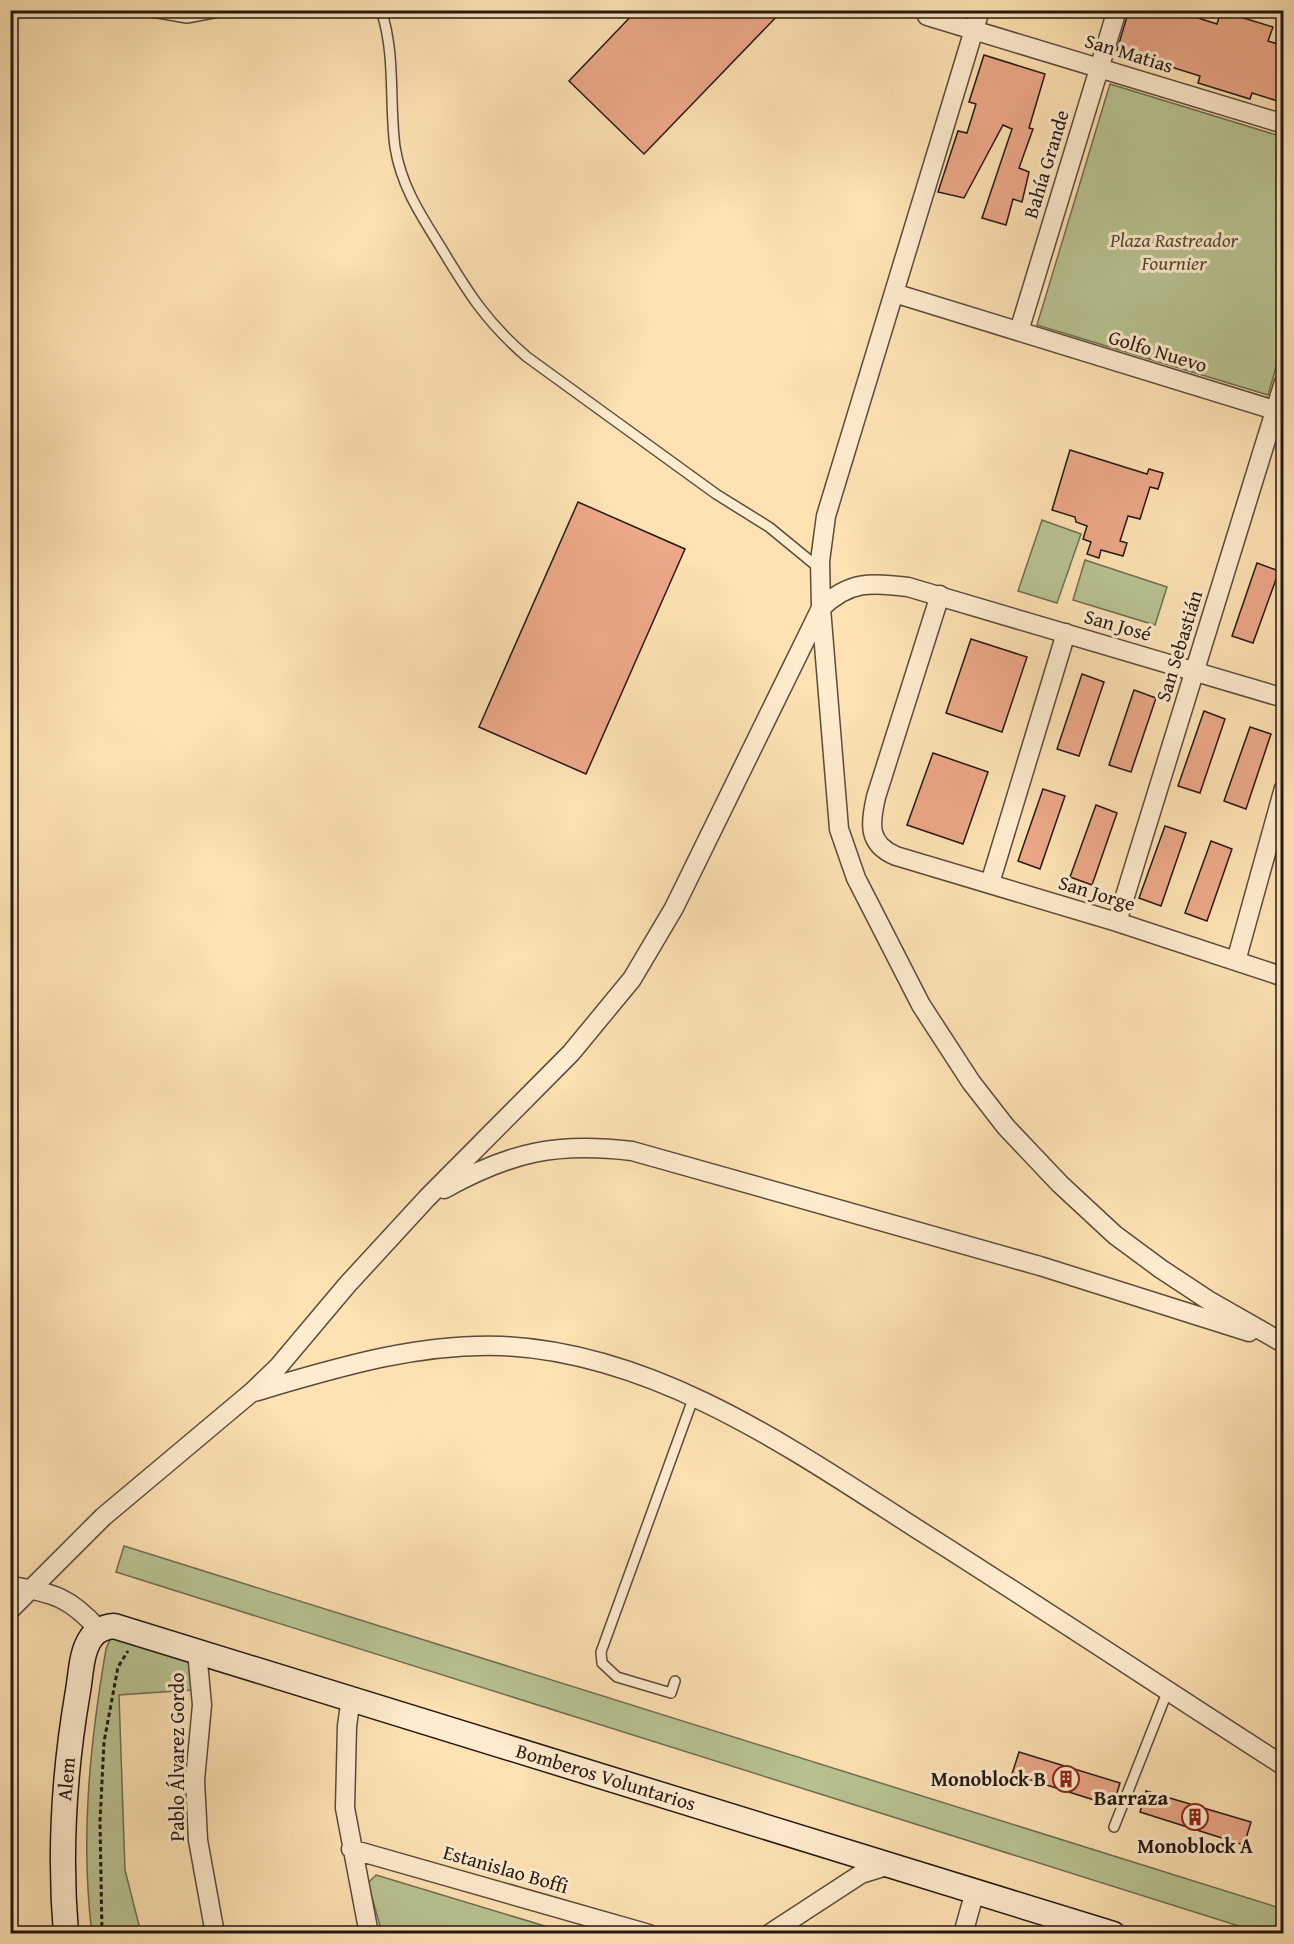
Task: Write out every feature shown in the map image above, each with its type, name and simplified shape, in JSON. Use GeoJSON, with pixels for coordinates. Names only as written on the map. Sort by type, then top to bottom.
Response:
{"type":"FeatureCollection","features":[{"type":"Feature","properties":{"kind":"main road","name":"Bomberos Voluntarios"},"geometry":{"type":"LineString","coordinates":[[99,1630],[121,1627],[1113,1934]]}},
{"type":"Feature","properties":{"kind":"main road","name":"Alem"},"geometry":{"type":"LineString","coordinates":[[66,1934],[62,1863],[68,1753],[85,1651],[92,1636],[99,1630]]}},
{"type":"Feature","properties":{"kind":"street"},"geometry":{"type":"LineString","coordinates":[[980,10],[826,516],[820,569],[821,608],[839,829],[856,878],[921,1005],[992,1109],[1060,1184],[1115,1235],[1208,1300],[1283,1343]]}},
{"type":"Feature","properties":{"kind":"street","name":"Bahía Grande"},"geometry":{"type":"LineString","coordinates":[[1018,331],[1117,10]]}},
{"type":"Feature","properties":{"kind":"street","name":"San Matias"},"geometry":{"type":"LineString","coordinates":[[927,16],[1284,124]]}},
{"type":"Feature","properties":{"kind":"street","name":"Golfo Nuevo"},"geometry":{"type":"LineString","coordinates":[[894,293],[1279,412]]}},
{"type":"Feature","properties":{"kind":"street","name":"San Sebastián"},"geometry":{"type":"LineString","coordinates":[[1117,922],[1279,412],[1284,382]]}},
{"type":"Feature","properties":{"kind":"street","name":"San José"},"geometry":{"type":"LineString","coordinates":[[821,608],[835,594],[867,584],[908,587],[1284,698]]}},
{"type":"Feature","properties":{"kind":"street","name":"San Jorge"},"geometry":{"type":"LineString","coordinates":[[940,595],[872,816],[870,828],[876,842],[886,852],[896,856],[1117,922],[1284,977]]}},
{"type":"Feature","properties":{"kind":"street"},"geometry":{"type":"LineString","coordinates":[[10,1610],[144,1481],[252,1392],[427,1198],[571,1053],[632,979],[674,908],[821,608]]}},
{"type":"Feature","properties":{"kind":"street"},"geometry":{"type":"LineString","coordinates":[[990,883],[1066,633]]}},
{"type":"Feature","properties":{"kind":"street"},"geometry":{"type":"LineString","coordinates":[[1236,961],[1284,788]]}},
{"type":"Feature","properties":{"kind":"street"},"geometry":{"type":"LineString","coordinates":[[427,1198],[484,1169],[520,1155],[556,1147],[595,1146],[632,1151],[1040,1266],[1283,1343]]}},
{"type":"Feature","properties":{"kind":"street"},"geometry":{"type":"LineString","coordinates":[[252,1392],[382,1356],[428,1349],[505,1346],[592,1361],[633,1374],[693,1399],[757,1431],[832,1475],[1284,1766]]}},
{"type":"Feature","properties":{"kind":"street"},"geometry":{"type":"LineString","coordinates":[[10,1586],[32,1589],[70,1602],[79,1608],[99,1630]]}},
{"type":"Feature","properties":{"kind":"street","name":"Pablo Álvarez Gordo"},"geometry":{"type":"LineString","coordinates":[[197,1651],[202,1705],[195,1780],[198,1840],[215,1934]]}},
{"type":"Feature","properties":{"kind":"street"},"geometry":{"type":"LineString","coordinates":[[351,1698],[347,1737],[345,1808],[369,1934]]}},
{"type":"Feature","properties":{"kind":"street","name":"Estanislao Boffi"},"geometry":{"type":"LineString","coordinates":[[351,1849],[649,1934]]}},
{"type":"Feature","properties":{"kind":"street"},"geometry":{"type":"LineString","coordinates":[[769,1934],[861,1874],[890,1865]]}},
{"type":"Feature","properties":{"kind":"street"},"geometry":{"type":"LineString","coordinates":[[963,1934],[975,1891]]}},
{"type":"Feature","properties":{"kind":"lane"},"geometry":{"type":"LineString","coordinates":[[141,10],[187,18],[229,10]]}},
{"type":"Feature","properties":{"kind":"lane"},"geometry":{"type":"LineString","coordinates":[[381,10],[392,59],[395,145],[401,175],[409,197],[480,310],[500,334],[527,357],[716,494],[769,527],[820,569]]}},
{"type":"Feature","properties":{"kind":"lane"},"geometry":{"type":"LineString","coordinates":[[675,1682],[671,1693],[617,1677],[602,1663],[601,1652],[693,1399]]}},
{"type":"Feature","properties":{"kind":"lane"},"geometry":{"type":"LineString","coordinates":[[1114,1827],[1168,1690]]}},
{"type":"Feature","properties":{"kind":"path"},"geometry":{"type":"LineString","coordinates":[[102,1934],[100,1821],[104,1742],[118,1667],[132,1645]]}},
{"type":"Feature","properties":{"kind":"green space","name":"Plaza Rastreador Fournier"},"geometry":{"type":"Polygon","coordinates":[[[1110,84],[1283,137],[1283,343],[1268,395],[1037,325],[1110,84]]]}},
{"type":"Feature","properties":{"kind":"green space"},"geometry":{"type":"Polygon","coordinates":[[[1042,520],[1081,534],[1057,603],[1018,591],[1042,520]]]}},
{"type":"Feature","properties":{"kind":"green space"},"geometry":{"type":"Polygon","coordinates":[[[1085,560],[1167,587],[1155,625],[1073,600],[1085,560]]]}},
{"type":"Feature","properties":{"kind":"green space"},"geometry":{"type":"Polygon","coordinates":[[[124,1546],[1283,1909],[1283,1933],[1261,1933],[116,1572],[124,1546]]]}},
{"type":"Feature","properties":{"kind":"green space"},"geometry":{"type":"Polygon","coordinates":[[[111,1637],[189,1661],[191,1690],[119,1695],[125,1870],[141,1933],[92,1934],[87,1862],[91,1755],[100,1684],[106,1649],[111,1637]]]}},
{"type":"Feature","properties":{"kind":"green space"},"geometry":{"type":"Polygon","coordinates":[[[376,1875],[568,1933],[382,1933],[368,1883],[376,1875]]]}},
{"type":"Feature","properties":{"kind":"building"},"geometry":{"type":"Polygon","coordinates":[[[637,10],[783,10],[644,154],[569,81],[637,10]]]}},
{"type":"Feature","properties":{"kind":"building"},"geometry":{"type":"Polygon","coordinates":[[[1129,10],[1173,10],[1217,24],[1221,11],[1273,27],[1268,41],[1284,46],[1284,103],[1252,93],[1250,99],[1198,83],[1200,76],[1117,50],[1129,10]]]}},
{"type":"Feature","properties":{"kind":"building"},"geometry":{"type":"Polygon","coordinates":[[[984,55],[1045,74],[1029,128],[1033,129],[1019,168],[1029,172],[1022,202],[1013,199],[1006,225],[982,218],[1012,129],[1003,125],[964,198],[938,192],[958,131],[967,133],[976,104],[969,102],[984,55]]]}},
{"type":"Feature","properties":{"kind":"building"},"geometry":{"type":"Polygon","coordinates":[[[1070,450],[1147,474],[1149,469],[1163,473],[1158,489],[1150,487],[1140,519],[1128,516],[1120,541],[1127,543],[1123,556],[1101,550],[1099,558],[1087,554],[1091,542],[1083,539],[1087,526],[1076,522],[1075,517],[1052,510],[1070,450]]]}},
{"type":"Feature","properties":{"kind":"building"},"geometry":{"type":"Polygon","coordinates":[[[578,502],[685,549],[586,774],[479,727],[578,502]]]}},
{"type":"Feature","properties":{"kind":"building"},"geometry":{"type":"Polygon","coordinates":[[[1257,563],[1279,571],[1253,643],[1232,636],[1257,563]]]}},
{"type":"Feature","properties":{"kind":"building"},"geometry":{"type":"Polygon","coordinates":[[[971,639],[1027,657],[1002,732],[946,713],[971,639]]]}},
{"type":"Feature","properties":{"kind":"building"},"geometry":{"type":"Polygon","coordinates":[[[1082,674],[1104,682],[1079,756],[1057,749],[1082,674]]]}},
{"type":"Feature","properties":{"kind":"building"},"geometry":{"type":"Polygon","coordinates":[[[1134,690],[1156,698],[1131,772],[1109,765],[1134,690]]]}},
{"type":"Feature","properties":{"kind":"building"},"geometry":{"type":"Polygon","coordinates":[[[1204,711],[1225,719],[1200,793],[1178,786],[1204,711]]]}},
{"type":"Feature","properties":{"kind":"building"},"geometry":{"type":"Polygon","coordinates":[[[1250,727],[1271,734],[1246,809],[1224,801],[1250,727]]]}},
{"type":"Feature","properties":{"kind":"building"},"geometry":{"type":"Polygon","coordinates":[[[933,753],[988,772],[963,844],[907,825],[933,753]]]}},
{"type":"Feature","properties":{"kind":"building"},"geometry":{"type":"Polygon","coordinates":[[[1043,789],[1065,796],[1040,869],[1018,861],[1043,789]]]}},
{"type":"Feature","properties":{"kind":"building"},"geometry":{"type":"Polygon","coordinates":[[[1096,805],[1117,813],[1092,885],[1070,877],[1096,805]]]}},
{"type":"Feature","properties":{"kind":"building"},"geometry":{"type":"Polygon","coordinates":[[[1165,826],[1186,833],[1161,906],[1139,898],[1165,826]]]}},
{"type":"Feature","properties":{"kind":"building"},"geometry":{"type":"Polygon","coordinates":[[[1211,841],[1232,849],[1207,921],[1185,913],[1211,841]]]}},
{"type":"Feature","properties":{"kind":"building","name":"Monoblock B"},"geometry":{"type":"Polygon","coordinates":[[[1019,1752],[1120,1783],[1113,1806],[1012,1774],[1019,1752]]]}},
{"type":"Feature","properties":{"kind":"building","name":"Monoblock A"},"geometry":{"type":"Polygon","coordinates":[[[1146,1791],[1251,1822],[1244,1845],[1140,1812],[1146,1791]]]}},
{"type":"Feature","properties":{"kind":"place","name":"Monoblock B"},"geometry":{"type":"Point","coordinates":[1066,1779]}},
{"type":"Feature","properties":{"kind":"place","name":"Monoblock A"},"geometry":{"type":"Point","coordinates":[1195,1817]}},
{"type":"Feature","properties":{"kind":"district","name":"Barraza"},"geometry":{"type":"Point","coordinates":[1131,1798]}}]}
